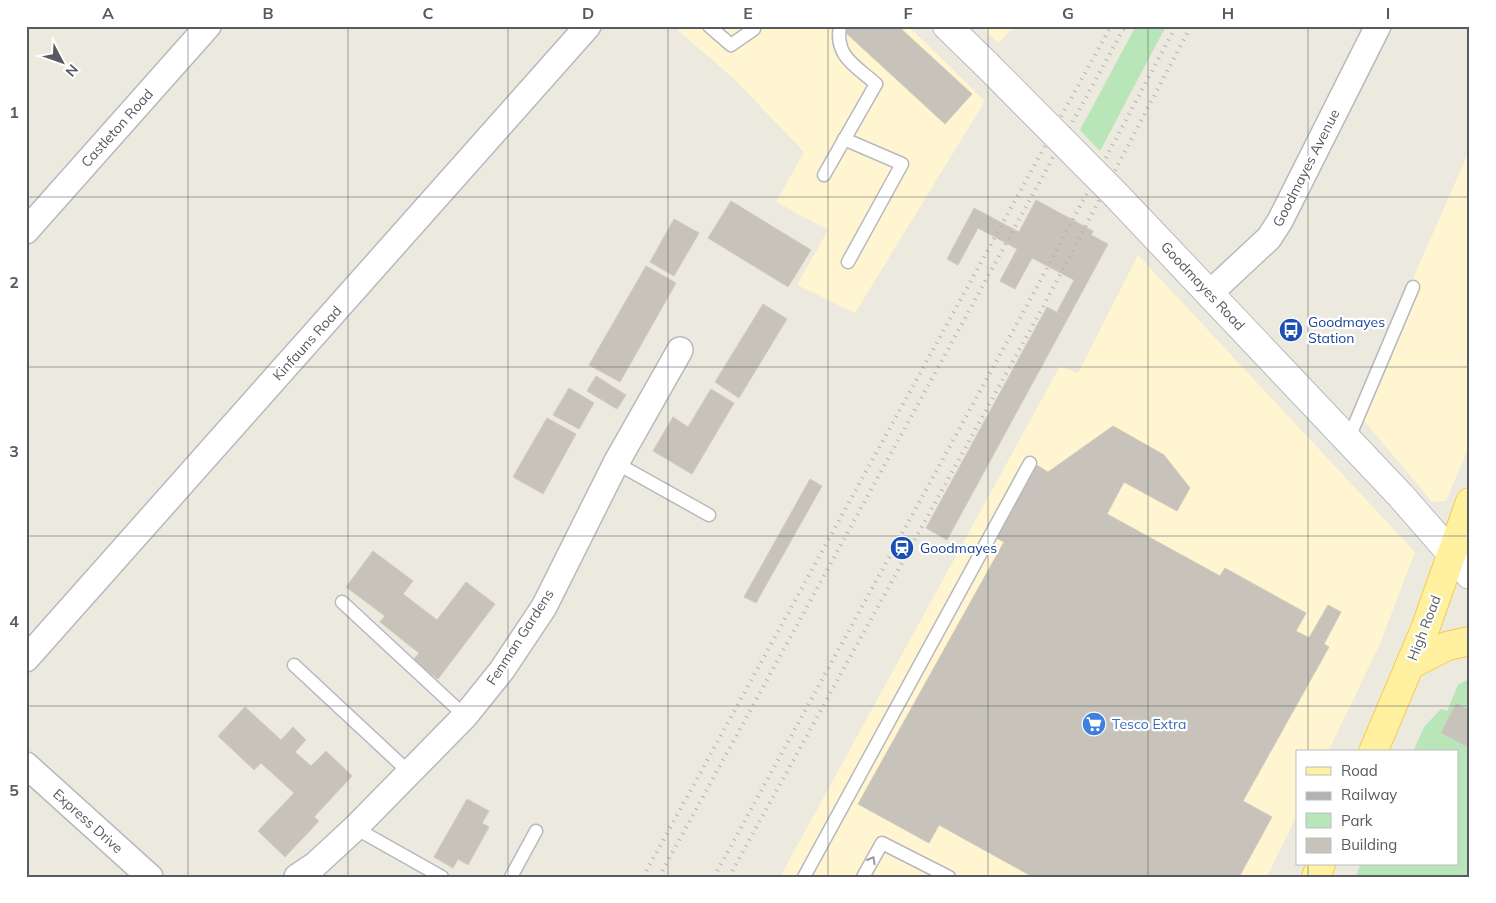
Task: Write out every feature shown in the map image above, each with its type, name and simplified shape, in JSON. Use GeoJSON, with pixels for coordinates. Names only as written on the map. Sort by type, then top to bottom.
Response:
{"type":"FeatureCollection","features":[{"type":"Feature","properties":{"kind":"main road","name":"Goodmayes Road"},"geometry":{"type":"LineString","coordinates":[[947,26],[1117,196],[1210,293],[1452,552],[1470,575]]}},
{"type":"Feature","properties":{"kind":"main road","name":"High Road"},"geometry":{"type":"LineString","coordinates":[[1374,750],[1410,665],[1470,502]]}},
{"type":"Feature","properties":{"kind":"main road"},"geometry":{"type":"LineString","coordinates":[[1410,665],[1447,646],[1470,641]]}},
{"type":"Feature","properties":{"kind":"street","name":"Castleton Road"},"geometry":{"type":"LineString","coordinates":[[26,231],[208,26]]}},
{"type":"Feature","properties":{"kind":"street","name":"Kinfauns Road"},"geometry":{"type":"LineString","coordinates":[[26,659],[588,26]]}},
{"type":"Feature","properties":{"kind":"street","name":"Goodmayes Avenue"},"geometry":{"type":"LineString","coordinates":[[1210,293],[1269,238],[1280,221],[1378,26]]}},
{"type":"Feature","properties":{"kind":"street","name":"Fenman Gardens"},"geometry":{"type":"LineString","coordinates":[[297,877],[315,865],[355,828],[465,716],[502,670],[544,606],[616,464],[680,350]]}},
{"type":"Feature","properties":{"kind":"street","name":"Express Drive"},"geometry":{"type":"LineString","coordinates":[[26,765],[150,877]]}},
{"type":"Feature","properties":{"kind":"lane"},"geometry":{"type":"LineString","coordinates":[[708,26],[731,46],[754,30]]}},
{"type":"Feature","properties":{"kind":"lane"},"geometry":{"type":"LineString","coordinates":[[824,175],[876,84],[840,50],[838,36],[840,26]]}},
{"type":"Feature","properties":{"kind":"lane"},"geometry":{"type":"LineString","coordinates":[[844,139],[902,164],[848,262]]}},
{"type":"Feature","properties":{"kind":"lane"},"geometry":{"type":"LineString","coordinates":[[1348,440],[1413,287]]}},
{"type":"Feature","properties":{"kind":"lane"},"geometry":{"type":"LineString","coordinates":[[804,877],[1030,463]]}},
{"type":"Feature","properties":{"kind":"lane"},"geometry":{"type":"LineString","coordinates":[[616,464],[709,515]]}},
{"type":"Feature","properties":{"kind":"lane"},"geometry":{"type":"LineString","coordinates":[[342,602],[465,716]]}},
{"type":"Feature","properties":{"kind":"lane"},"geometry":{"type":"LineString","coordinates":[[294,665],[409,772]]}},
{"type":"Feature","properties":{"kind":"lane"},"geometry":{"type":"LineString","coordinates":[[355,828],[442,877]]}},
{"type":"Feature","properties":{"kind":"lane"},"geometry":{"type":"LineString","coordinates":[[511,877],[536,831]]}},
{"type":"Feature","properties":{"kind":"lane"},"geometry":{"type":"LineString","coordinates":[[862,877],[882,842],[950,877]]}},
{"type":"Feature","properties":{"kind":"shaded area"},"geometry":{"type":"Polygon","coordinates":[[[673,26],[908,26],[985,101],[855,313],[797,285],[828,230],[776,202],[804,152],[733,78],[673,26]]]}},
{"type":"Feature","properties":{"kind":"shaded area"},"geometry":{"type":"Polygon","coordinates":[[[980,26],[1016,26],[998,43],[980,26]]]}},
{"type":"Feature","properties":{"kind":"shaded area"},"geometry":{"type":"Polygon","coordinates":[[[1470,149],[1470,444],[1446,501],[1432,502],[1355,410],[1470,149]]]}},
{"type":"Feature","properties":{"kind":"shaded area"},"geometry":{"type":"Polygon","coordinates":[[[1138,255],[1415,552],[1380,644],[1329,750],[1296,750],[1296,817],[1267,877],[780,877],[1060,366],[1078,373],[1138,255]]]}},
{"type":"Feature","properties":{"kind":"green space"},"geometry":{"type":"Polygon","coordinates":[[[1136,26],[1166,26],[1100,151],[1080,130],[1136,26]]]}},
{"type":"Feature","properties":{"kind":"green space"},"geometry":{"type":"Polygon","coordinates":[[[1470,678],[1470,877],[1355,877],[1360,866],[1458,866],[1458,750],[1414,750],[1424,727],[1441,709],[1447,711],[1458,685],[1470,678]]]}},
{"type":"Feature","properties":{"kind":"building"},"geometry":{"type":"Polygon","coordinates":[[[851,26],[898,26],[972,94],[945,124],[845,32],[851,26]]]}},
{"type":"Feature","properties":{"kind":"building"},"geometry":{"type":"Polygon","coordinates":[[[1036,200],[1093,231],[1091,235],[1108,244],[1068,318],[1057,312],[1074,280],[1032,258],[1015,289],[1000,281],[1017,249],[978,228],[958,265],[947,259],[974,208],[1019,232],[1036,200]]]}},
{"type":"Feature","properties":{"kind":"building"},"geometry":{"type":"Polygon","coordinates":[[[731,201],[811,250],[788,287],[708,238],[731,201]]]}},
{"type":"Feature","properties":{"kind":"building"},"geometry":{"type":"Polygon","coordinates":[[[674,219],[699,233],[674,276],[650,262],[674,219]]]}},
{"type":"Feature","properties":{"kind":"building"},"geometry":{"type":"Polygon","coordinates":[[[646,266],[676,283],[620,382],[589,365],[646,266]]]}},
{"type":"Feature","properties":{"kind":"building"},"geometry":{"type":"Polygon","coordinates":[[[763,304],[787,319],[739,398],[715,382],[763,304]]]}},
{"type":"Feature","properties":{"kind":"building"},"geometry":{"type":"Polygon","coordinates":[[[1047,307],[1068,318],[947,540],[926,528],[1047,307]]]}},
{"type":"Feature","properties":{"kind":"building"},"geometry":{"type":"Polygon","coordinates":[[[596,376],[626,395],[617,409],[587,391],[596,376]]]}},
{"type":"Feature","properties":{"kind":"building"},"geometry":{"type":"Polygon","coordinates":[[[569,388],[594,403],[579,429],[553,415],[569,388]]]}},
{"type":"Feature","properties":{"kind":"building"},"geometry":{"type":"Polygon","coordinates":[[[711,389],[734,403],[692,474],[653,451],[673,417],[688,427],[711,389]]]}},
{"type":"Feature","properties":{"kind":"building"},"geometry":{"type":"Polygon","coordinates":[[[547,418],[576,434],[543,494],[513,477],[547,418]]]}},
{"type":"Feature","properties":{"kind":"building","name":"Tesco Extra"},"geometry":{"type":"Polygon","coordinates":[[[1113,426],[1164,455],[1190,488],[1177,511],[1124,482],[1107,514],[1220,576],[1225,568],[1306,613],[1296,631],[1309,638],[1328,605],[1341,612],[1324,644],[1329,647],[1243,801],[1272,817],[1239,877],[1033,877],[939,825],[929,843],[858,804],[1004,542],[994,537],[1035,464],[1048,472],[1113,426]]]}},
{"type":"Feature","properties":{"kind":"building"},"geometry":{"type":"Polygon","coordinates":[[[810,479],[822,486],[756,603],[744,597],[810,479]]]}},
{"type":"Feature","properties":{"kind":"building"},"geometry":{"type":"Polygon","coordinates":[[[373,551],[413,581],[403,594],[437,620],[466,582],[495,604],[438,679],[413,660],[419,653],[380,622],[385,616],[346,587],[373,551]]]}},
{"type":"Feature","properties":{"kind":"building"},"geometry":{"type":"Polygon","coordinates":[[[1456,703],[1470,711],[1470,748],[1441,733],[1456,703]]]}},
{"type":"Feature","properties":{"kind":"building"},"geometry":{"type":"Polygon","coordinates":[[[245,707],[281,740],[293,727],[306,740],[295,752],[311,766],[326,751],[352,776],[314,817],[319,821],[285,857],[258,831],[294,793],[261,763],[254,770],[218,736],[245,707]]]}},
{"type":"Feature","properties":{"kind":"building"},"geometry":{"type":"Polygon","coordinates":[[[467,799],[489,811],[482,823],[489,827],[468,865],[458,859],[453,868],[434,857],[467,799]]]}},
{"type":"Feature","properties":{"kind":"railway"},"geometry":{"type":"LineString","coordinates":[[643,877],[1111,26]]}},
{"type":"Feature","properties":{"kind":"railway"},"geometry":{"type":"LineString","coordinates":[[659,877],[1125,26]]}},
{"type":"Feature","properties":{"kind":"railway"},"geometry":{"type":"LineString","coordinates":[[714,877],[1031,298],[1176,26]]}},
{"type":"Feature","properties":{"kind":"railway"},"geometry":{"type":"LineString","coordinates":[[729,877],[1044,305],[1191,26]]}},
{"type":"Feature","properties":{"kind":"place","name":"Goodmayes Station"},"geometry":{"type":"Point","coordinates":[1291,330]}},
{"type":"Feature","properties":{"kind":"place","name":"Goodmayes"},"geometry":{"type":"Point","coordinates":[902,548]}},
{"type":"Feature","properties":{"kind":"place","name":"Tesco Extra"},"geometry":{"type":"Point","coordinates":[1094,724]}}]}
